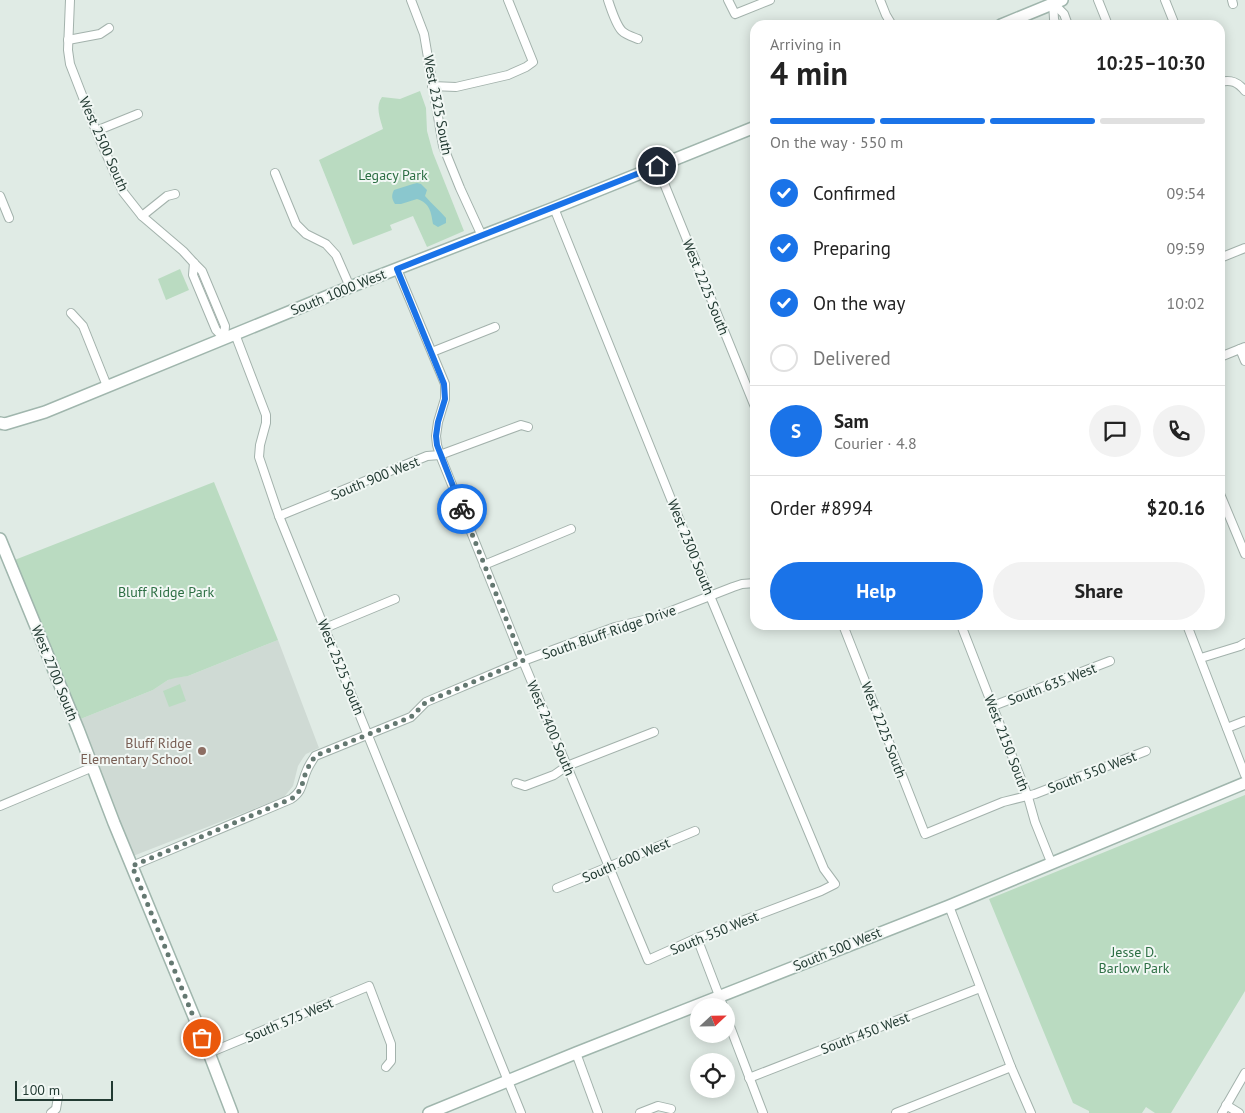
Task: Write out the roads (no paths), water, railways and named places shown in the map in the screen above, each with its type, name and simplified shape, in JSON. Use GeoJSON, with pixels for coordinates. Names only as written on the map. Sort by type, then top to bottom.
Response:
{"type":"FeatureCollection","features":[{"type":"Feature","properties":{"kind":"main road"},"geometry":{"type":"LineString","coordinates":[[1013,20],[1057,2]]}},
{"type":"Feature","properties":{"kind":"main road","name":"South 1000 West"},"geometry":{"type":"LineString","coordinates":[[2,426],[45,412],[350,287],[750,129]]}},
{"type":"Feature","properties":{"kind":"main road","name":"West 2700 South"},"geometry":{"type":"LineString","coordinates":[[0,539],[232,1113]]}},
{"type":"Feature","properties":{"kind":"main road","name":"South 500 West"},"geometry":{"type":"LineString","coordinates":[[728,998],[1051,862],[1245,783]]}},
{"type":"Feature","properties":{"kind":"main road","name":"South 500 West"},"geometry":{"type":"LineString","coordinates":[[435,1112],[576,1053],[690,1012]]}},
{"type":"Feature","properties":{"kind":"street","name":"West 2500 South"},"geometry":{"type":"LineString","coordinates":[[70,0],[68,40],[70,64],[96,131],[123,192],[142,216],[183,251],[202,271],[230,336]]}},
{"type":"Feature","properties":{"kind":"street","name":"West 2325 South"},"geometry":{"type":"LineString","coordinates":[[410,0],[424,34],[443,146],[482,236]]}},
{"type":"Feature","properties":{"kind":"street"},"geometry":{"type":"LineString","coordinates":[[432,86],[456,87],[508,75],[526,67],[532,62],[508,0]]}},
{"type":"Feature","properties":{"kind":"street"},"geometry":{"type":"LineString","coordinates":[[608,0],[621,30],[638,39]]}},
{"type":"Feature","properties":{"kind":"street"},"geometry":{"type":"LineString","coordinates":[[728,0],[735,14],[770,0]]}},
{"type":"Feature","properties":{"kind":"street"},"geometry":{"type":"LineString","coordinates":[[880,0],[889,20]]}},
{"type":"Feature","properties":{"kind":"street"},"geometry":{"type":"LineString","coordinates":[[1098,0],[1106,20]]}},
{"type":"Feature","properties":{"kind":"street"},"geometry":{"type":"LineString","coordinates":[[1165,0],[1173,20]]}},
{"type":"Feature","properties":{"kind":"street"},"geometry":{"type":"LineString","coordinates":[[1054,20],[1057,2]]}},
{"type":"Feature","properties":{"kind":"street"},"geometry":{"type":"LineString","coordinates":[[1057,2],[1066,20]]}},
{"type":"Feature","properties":{"kind":"street"},"geometry":{"type":"LineString","coordinates":[[68,40],[100,34],[108,28]]}},
{"type":"Feature","properties":{"kind":"street"},"geometry":{"type":"LineString","coordinates":[[1225,81],[1234,81],[1245,91]]}},
{"type":"Feature","properties":{"kind":"street"},"geometry":{"type":"LineString","coordinates":[[96,131],[138,114]]}},
{"type":"Feature","properties":{"kind":"street","name":"West 2225 South"},"geometry":{"type":"LineString","coordinates":[[657,166],[750,395]]}},
{"type":"Feature","properties":{"kind":"street"},"geometry":{"type":"LineString","coordinates":[[275,173],[296,224],[306,234],[326,244],[336,255],[350,287]]}},
{"type":"Feature","properties":{"kind":"street"},"geometry":{"type":"LineString","coordinates":[[142,216],[167,196],[176,194]]}},
{"type":"Feature","properties":{"kind":"street"},"geometry":{"type":"LineString","coordinates":[[0,196],[9,218]]}},
{"type":"Feature","properties":{"kind":"street","name":"West 2300 South"},"geometry":{"type":"LineString","coordinates":[[554,208],[710,596],[824,868],[835,884]]}},
{"type":"Feature","properties":{"kind":"street"},"geometry":{"type":"LineString","coordinates":[[1225,256],[1245,248]]}},
{"type":"Feature","properties":{"kind":"street","name":"West 2400 South"},"geometry":{"type":"LineString","coordinates":[[397,269],[444,384],[445,399],[436,436],[440,455],[523,661],[648,960]]}},
{"type":"Feature","properties":{"kind":"street"},"geometry":{"type":"LineString","coordinates":[[71,313],[83,326],[107,386]]}},
{"type":"Feature","properties":{"kind":"street"},"geometry":{"type":"LineString","coordinates":[[432,352],[495,328]]}},
{"type":"Feature","properties":{"kind":"street","name":"West 2525 South"},"geometry":{"type":"LineString","coordinates":[[230,336],[266,415],[259,457],[279,516],[508,1080]]}},
{"type":"Feature","properties":{"kind":"street"},"geometry":{"type":"LineString","coordinates":[[1225,355],[1243,348],[1245,361]]}},
{"type":"Feature","properties":{"kind":"street","name":"South 900 West"},"geometry":{"type":"LineString","coordinates":[[279,516],[427,456],[440,455],[521,425],[528,427]]}},
{"type":"Feature","properties":{"kind":"street"},"geometry":{"type":"LineString","coordinates":[[1225,506],[1245,554]]}},
{"type":"Feature","properties":{"kind":"street"},"geometry":{"type":"LineString","coordinates":[[484,564],[571,529]]}},
{"type":"Feature","properties":{"kind":"street","name":"South Bluff Ridge Drive"},"geometry":{"type":"LineString","coordinates":[[132,866],[291,799],[301,790],[305,773],[315,756],[411,717],[426,702],[523,661],[616,627],[656,617],[742,584],[750,583]]}},
{"type":"Feature","properties":{"kind":"street"},"geometry":{"type":"LineString","coordinates":[[325,628],[395,598]]}},
{"type":"Feature","properties":{"kind":"street","name":"West 2225 South"},"geometry":{"type":"LineString","coordinates":[[845,630],[925,834]]}},
{"type":"Feature","properties":{"kind":"street","name":"West 2150 South"},"geometry":{"type":"LineString","coordinates":[[963,630],[1028,797],[1035,822],[1051,862]]}},
{"type":"Feature","properties":{"kind":"street"},"geometry":{"type":"LineString","coordinates":[[1189,630],[1245,775]]}},
{"type":"Feature","properties":{"kind":"street"},"geometry":{"type":"LineString","coordinates":[[1201,658],[1240,646],[1245,642]]}},
{"type":"Feature","properties":{"kind":"street","name":"South 635 West"},"geometry":{"type":"LineString","coordinates":[[993,706],[1110,661]]}},
{"type":"Feature","properties":{"kind":"street"},"geometry":{"type":"LineString","coordinates":[[1227,728],[1245,721]]}},
{"type":"Feature","properties":{"kind":"street"},"geometry":{"type":"LineString","coordinates":[[516,784],[525,786],[554,775],[567,766],[654,732]]}},
{"type":"Feature","properties":{"kind":"street","name":"South 550 West"},"geometry":{"type":"LineString","coordinates":[[925,834],[1003,802],[1028,797],[1146,751]]}},
{"type":"Feature","properties":{"kind":"street"},"geometry":{"type":"LineString","coordinates":[[0,806],[93,767]]}},
{"type":"Feature","properties":{"kind":"street","name":"South 600 West"},"geometry":{"type":"LineString","coordinates":[[557,888],[694,831]]}},
{"type":"Feature","properties":{"kind":"street","name":"South 550 West"},"geometry":{"type":"LineString","coordinates":[[648,960],[697,938],[835,884]]}},
{"type":"Feature","properties":{"kind":"street"},"geometry":{"type":"LineString","coordinates":[[948,906],[1031,1113]]}},
{"type":"Feature","properties":{"kind":"street"},"geometry":{"type":"LineString","coordinates":[[697,938],[720,998]]}},
{"type":"Feature","properties":{"kind":"street","name":"South 575 West"},"geometry":{"type":"LineString","coordinates":[[209,1053],[369,986],[390,1044],[391,1061],[386,1067]]}},
{"type":"Feature","properties":{"kind":"street","name":"South 450 West"},"geometry":{"type":"LineString","coordinates":[[749,1078],[980,988]]}},
{"type":"Feature","properties":{"kind":"street"},"geometry":{"type":"LineString","coordinates":[[735,1040],[763,1113]]}},
{"type":"Feature","properties":{"kind":"street"},"geometry":{"type":"LineString","coordinates":[[576,1053],[598,1113]]}},
{"type":"Feature","properties":{"kind":"street"},"geometry":{"type":"LineString","coordinates":[[896,1113],[1011,1066]]}},
{"type":"Feature","properties":{"kind":"street"},"geometry":{"type":"LineString","coordinates":[[1222,1113],[1245,1073]]}},
{"type":"Feature","properties":{"kind":"street"},"geometry":{"type":"LineString","coordinates":[[508,1080],[521,1113]]}},
{"type":"Feature","properties":{"kind":"street"},"geometry":{"type":"LineString","coordinates":[[51,1113],[56,1109],[58,1097]]}},
{"type":"Feature","properties":{"kind":"street"},"geometry":{"type":"LineString","coordinates":[[1226,1104],[1239,1113]]}},
{"type":"Feature","properties":{"kind":"street"},"geometry":{"type":"LineString","coordinates":[[640,1113],[658,1106],[671,1109]]}},
{"type":"Feature","properties":{"kind":"water"},"geometry":{"type":"Polygon","coordinates":[[[417,183],[427,190],[425,196],[446,218],[446,223],[438,227],[433,224],[427,206],[417,199],[395,204],[392,197],[394,190],[417,183]]]}},
{"type":"Feature","properties":{"kind":"place","name":"Bluff Ridge Elementary School"},"geometry":{"type":"Point","coordinates":[202,751]}},
{"type":"Feature","properties":{"kind":"park label","name":"Legacy Park"},"geometry":{"type":"Point","coordinates":[393,175]}},
{"type":"Feature","properties":{"kind":"park label","name":"Bluff Ridge Park"},"geometry":{"type":"Point","coordinates":[166,592]}},
{"type":"Feature","properties":{"kind":"park label","name":"Jesse D. Barlow Park"},"geometry":{"type":"Point","coordinates":[1134,960]}}]}
